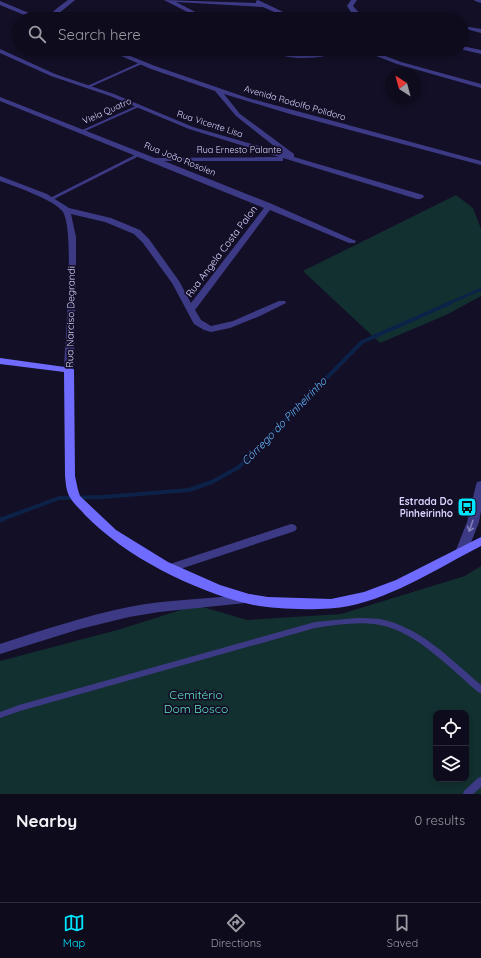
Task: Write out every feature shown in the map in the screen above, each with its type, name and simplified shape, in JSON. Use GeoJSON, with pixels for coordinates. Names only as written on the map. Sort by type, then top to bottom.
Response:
{"type":"FeatureCollection","features":[{"type":"Feature","properties":{"kind":"main road"},"geometry":{"type":"LineString","coordinates":[[0,361],[69,370]]}},
{"type":"Feature","properties":{"kind":"main road","name":"Rua Narciso Degrandi"},"geometry":{"type":"LineString","coordinates":[[69,370],[70,476],[76,496],[117,537],[171,568]]}},
{"type":"Feature","properties":{"kind":"main road"},"geometry":{"type":"LineString","coordinates":[[171,568],[224,592],[251,599],[279,603],[318,604],[349,601],[378,592],[410,578],[481,540]]}},
{"type":"Feature","properties":{"kind":"street"},"geometry":{"type":"LineString","coordinates":[[56,12],[72,0]]}},
{"type":"Feature","properties":{"kind":"street"},"geometry":{"type":"LineString","coordinates":[[167,0],[263,5]]}},
{"type":"Feature","properties":{"kind":"street"},"geometry":{"type":"LineString","coordinates":[[167,0],[192,12]]}},
{"type":"Feature","properties":{"kind":"street"},"geometry":{"type":"LineString","coordinates":[[253,0],[279,12]]}},
{"type":"Feature","properties":{"kind":"street"},"geometry":{"type":"LineString","coordinates":[[353,12],[350,6],[354,0]]}},
{"type":"Feature","properties":{"kind":"street"},"geometry":{"type":"LineString","coordinates":[[477,0],[481,1]]}},
{"type":"Feature","properties":{"kind":"street"},"geometry":{"type":"LineString","coordinates":[[0,3],[22,12]]}},
{"type":"Feature","properties":{"kind":"street"},"geometry":{"type":"LineString","coordinates":[[469,28],[481,30]]}},
{"type":"Feature","properties":{"kind":"street"},"geometry":{"type":"LineString","coordinates":[[469,49],[481,52]]}},
{"type":"Feature","properties":{"kind":"street","name":"Rua Vicente Lisa"},"geometry":{"type":"LineString","coordinates":[[0,51],[53,75],[112,95],[191,128],[420,197]]}},
{"type":"Feature","properties":{"kind":"street","name":"Avenida Rodolfo Polidoro"},"geometry":{"type":"LineString","coordinates":[[125,56],[217,90],[481,163]]}},
{"type":"Feature","properties":{"kind":"street"},"geometry":{"type":"LineString","coordinates":[[290,56],[300,58],[309,56]]}},
{"type":"Feature","properties":{"kind":"street"},"geometry":{"type":"LineString","coordinates":[[380,56],[399,63],[481,86]]}},
{"type":"Feature","properties":{"kind":"street","name":"Rua Ernesto Palante"},"geometry":{"type":"LineString","coordinates":[[217,90],[235,112],[294,159]]}},
{"type":"Feature","properties":{"kind":"street","name":"Rua João Rosolen"},"geometry":{"type":"LineString","coordinates":[[0,99],[141,154],[352,241]]}},
{"type":"Feature","properties":{"kind":"street","name":"Rua Ernesto Palante"},"geometry":{"type":"LineString","coordinates":[[152,159],[294,159]]}},
{"type":"Feature","properties":{"kind":"street"},"geometry":{"type":"LineString","coordinates":[[0,178],[50,199],[66,210],[108,220],[137,232],[159,259],[182,293],[197,322],[202,326],[215,329],[234,323],[282,303]]}},
{"type":"Feature","properties":{"kind":"street","name":"Rua Angela Costa Palon"},"geometry":{"type":"LineString","coordinates":[[191,309],[269,206]]}},
{"type":"Feature","properties":{"kind":"street","name":"Rua Narciso Degrandi"},"geometry":{"type":"LineString","coordinates":[[66,210],[70,223],[72,245],[69,370]]}},
{"type":"Feature","properties":{"kind":"street"},"geometry":{"type":"LineString","coordinates":[[462,550],[473,522],[479,501],[481,485]]}},
{"type":"Feature","properties":{"kind":"street"},"geometry":{"type":"LineString","coordinates":[[171,568],[291,528]]}},
{"type":"Feature","properties":{"kind":"street"},"geometry":{"type":"LineString","coordinates":[[0,649],[89,621],[130,612],[174,605],[210,604],[251,599]]}},
{"type":"Feature","properties":{"kind":"lane"},"geometry":{"type":"LineString","coordinates":[[87,87],[142,63]]}},
{"type":"Feature","properties":{"kind":"lane","name":"Viela Quatro"},"geometry":{"type":"LineString","coordinates":[[82,131],[139,106]]}},
{"type":"Feature","properties":{"kind":"lane"},"geometry":{"type":"LineString","coordinates":[[50,199],[141,154]]}},
{"type":"Feature","properties":{"kind":"lane"},"geometry":{"type":"LineString","coordinates":[[0,715],[27,706],[316,625],[346,621],[381,622],[397,626],[429,647],[481,690]]}},
{"type":"Feature","properties":{"kind":"lane"},"geometry":{"type":"LineString","coordinates":[[467,794],[481,780]]}},
{"type":"Feature","properties":{"kind":"green space"},"geometry":{"type":"Polygon","coordinates":[[[456,195],[473,208],[481,229],[481,296],[446,315],[380,343],[303,271],[456,195]]]}},
{"type":"Feature","properties":{"kind":"green space","name":"Cemitério Dom Bosco"},"geometry":{"type":"Polygon","coordinates":[[[481,566],[481,794],[0,794],[0,661],[121,629],[196,605],[247,620],[341,614],[465,576],[481,566]]]}},
{"type":"Feature","properties":{"kind":"waterway","name":"Córrego do Pinheirinho"},"geometry":{"type":"LineString","coordinates":[[447,304],[481,289]]}},
{"type":"Feature","properties":{"kind":"waterway","name":"Córrego do Pinheirinho"},"geometry":{"type":"LineString","coordinates":[[3,519],[0,520],[59,498],[103,497],[189,490],[212,482],[239,467],[362,342],[450,303]]}},
{"type":"Feature","properties":{"kind":"place","name":"Estrada Do Pinheirinho"},"geometry":{"type":"Point","coordinates":[467,507]}}]}
